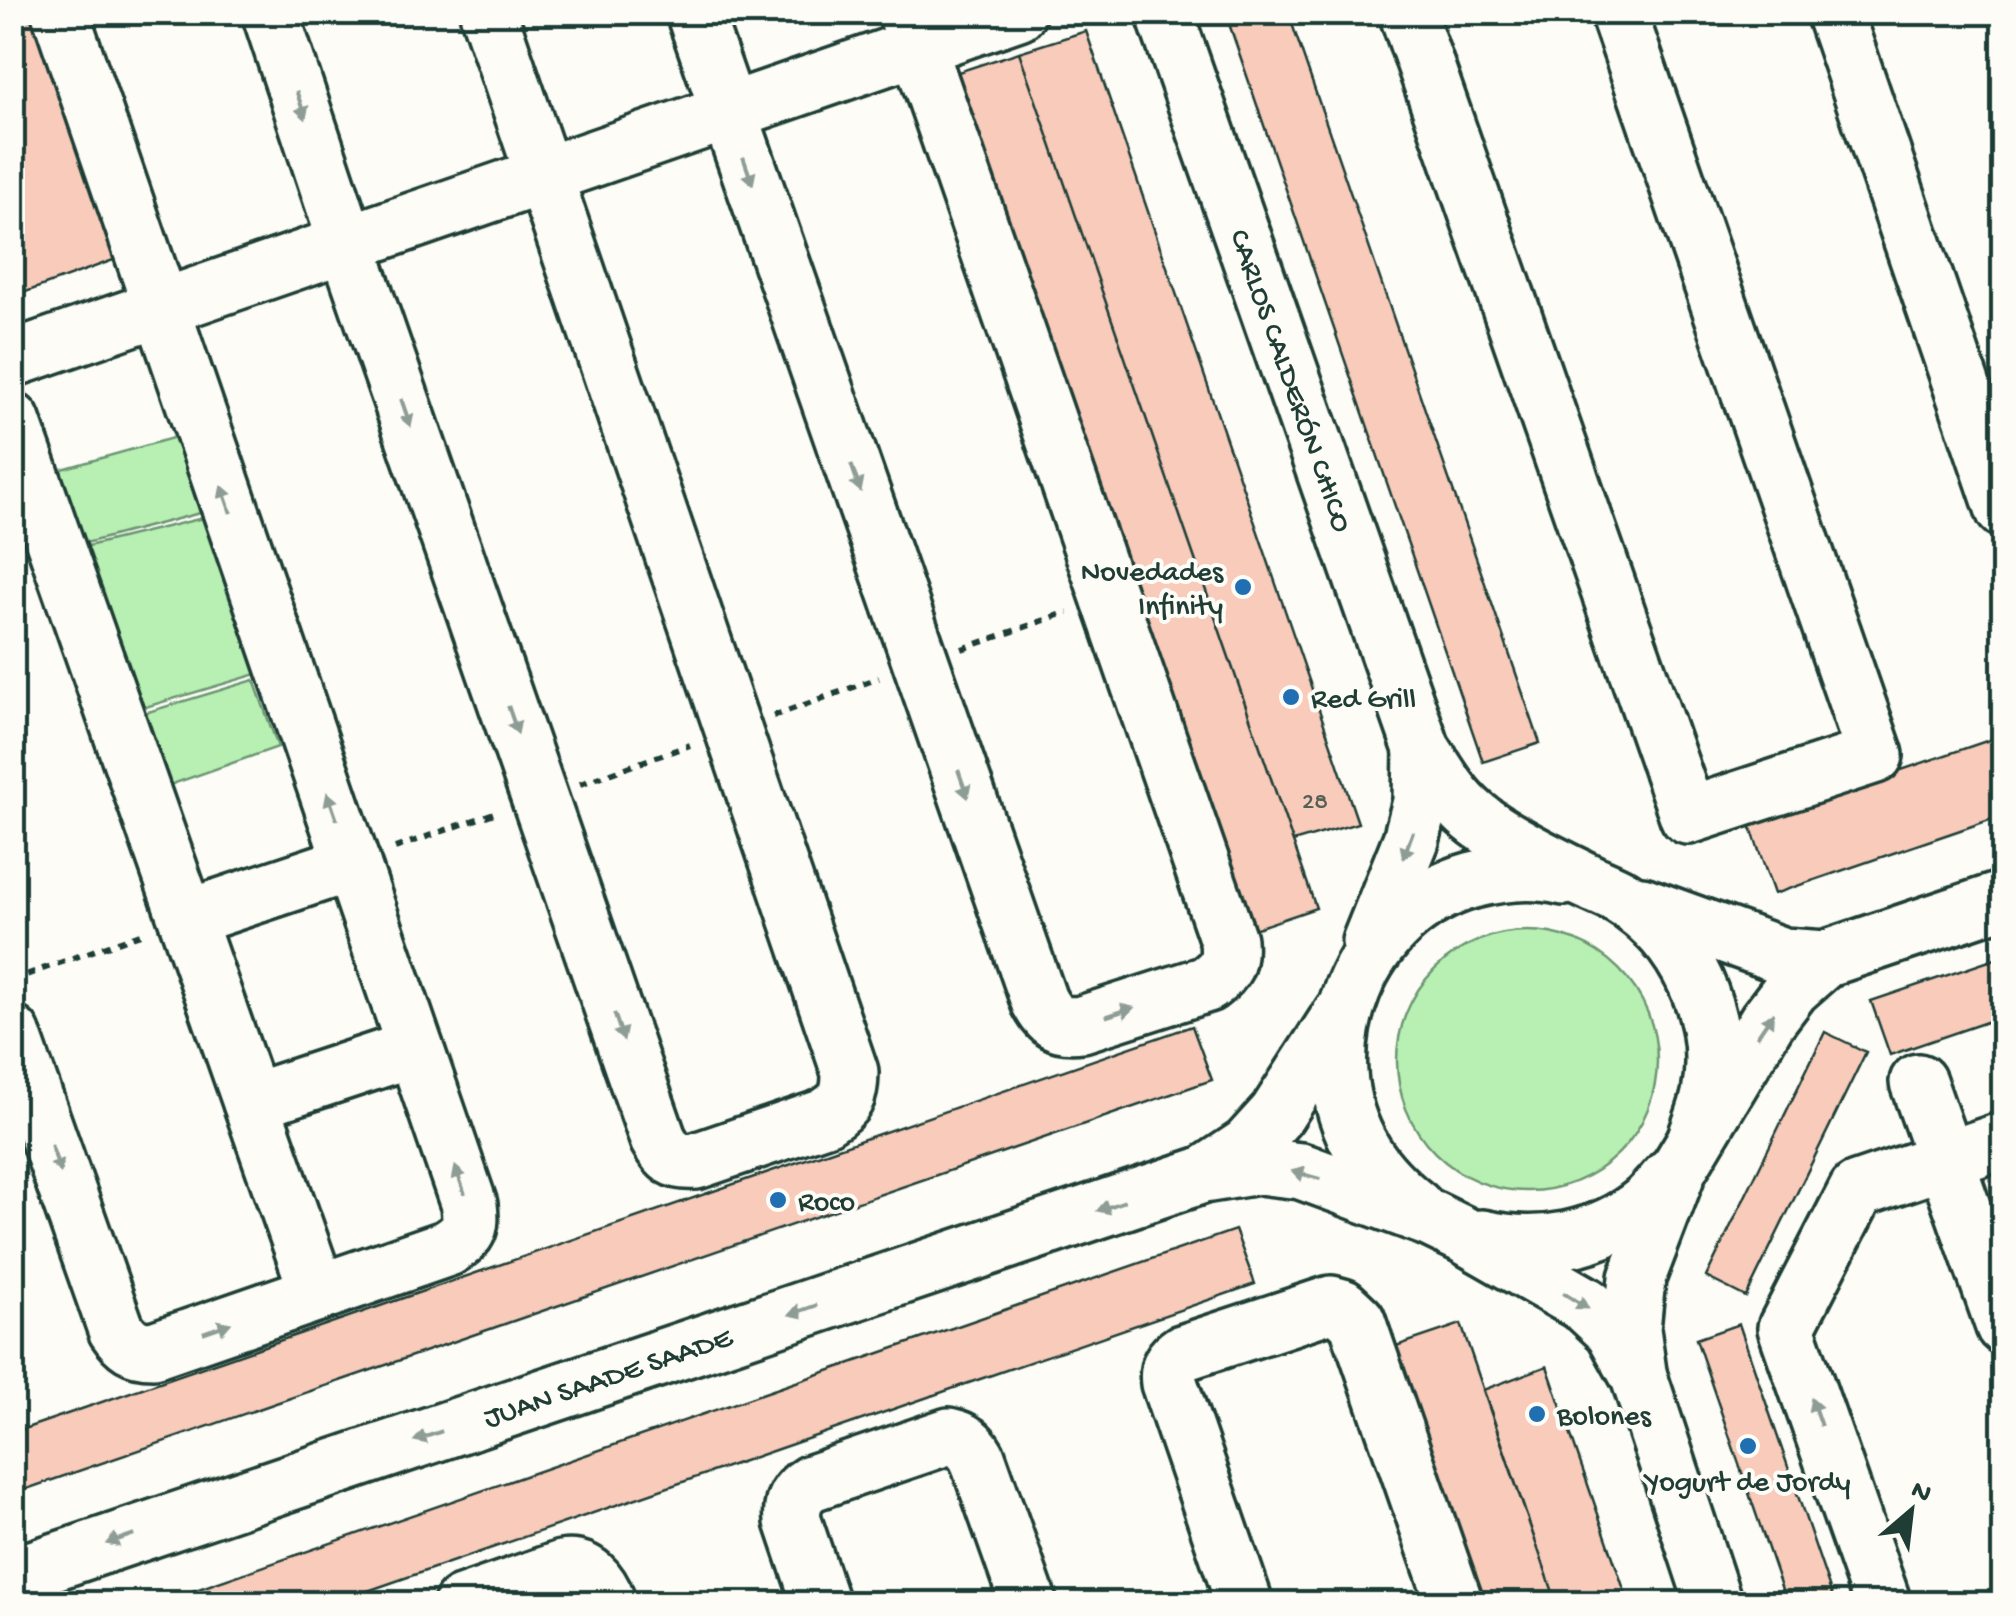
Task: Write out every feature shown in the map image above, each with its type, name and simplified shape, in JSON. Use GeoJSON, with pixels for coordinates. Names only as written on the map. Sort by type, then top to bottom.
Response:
{"type":"FeatureCollection","features":[{"type":"Feature","properties":{"kind":"street"},"geometry":{"type":"LineString","coordinates":[[12,1034],[116,1329],[125,1343],[140,1350],[153,1350],[448,1248],[464,1238],[471,1223],[469,1206],[60,12]]}},
{"type":"Feature","properties":{"kind":"street"},"geometry":{"type":"LineString","coordinates":[[270,12],[658,1139],[666,1154],[682,1162],[696,1161],[825,1117],[840,1108],[850,1092],[850,1072],[488,12]]}},
{"type":"Feature","properties":{"kind":"street"},"geometry":{"type":"LineString","coordinates":[[694,12],[1039,1002],[1047,1016],[1064,1026],[1082,1024],[1207,984],[1222,974],[1230,957],[1228,940],[912,30]]}},
{"type":"Feature","properties":{"kind":"street"},"geometry":{"type":"LineString","coordinates":[[12,360],[728,113],[912,30],[1018,12]]}},
{"type":"Feature","properties":{"kind":"street","name":"CARLOS CALDERÓN CHICO"},"geometry":{"type":"LineString","coordinates":[[1164,12],[1422,749]]}},
{"type":"Feature","properties":{"kind":"street"},"geometry":{"type":"LineString","coordinates":[[1407,12],[1688,816],[1875,755],[1618,12]]}},
{"type":"Feature","properties":{"kind":"street"},"geometry":{"type":"LineString","coordinates":[[1834,12],[2004,510]]}},
{"type":"Feature","properties":{"kind":"street"},"geometry":{"type":"LineString","coordinates":[[12,420],[318,1294]]}},
{"type":"Feature","properties":{"kind":"street"},"geometry":{"type":"LineString","coordinates":[[1422,749],[1450,792],[1472,816],[1605,890],[1658,926],[1686,962],[1706,1004],[1713,1049],[1710,1095],[1638,1278],[1632,1329],[1639,1377],[1714,1604]]}},
{"type":"Feature","properties":{"kind":"street"},"geometry":{"type":"LineString","coordinates":[[1422,749],[1421,802],[1410,840],[1350,994],[1338,1058],[1344,1106],[1363,1151],[1392,1189],[1446,1226],[1586,1305],[1613,1330],[1639,1377]]}},
{"type":"Feature","properties":{"kind":"street"},"geometry":{"type":"LineString","coordinates":[[186,918],[352,863]]}},
{"type":"Feature","properties":{"kind":"street"},"geometry":{"type":"LineString","coordinates":[[1203,1175],[1248,1146],[1277,1114],[1380,939],[1414,907],[1454,885],[1498,873],[1544,872],[1605,890],[1783,956],[1825,959]]}},
{"type":"Feature","properties":{"kind":"street"},"geometry":{"type":"LineString","coordinates":[[1203,1175],[1259,1166],[1300,1171],[1446,1226],[1510,1244],[1558,1243],[1604,1228],[1645,1203],[1687,1153],[1767,1021],[1792,988],[1825,959],[2004,898]]}},
{"type":"Feature","properties":{"kind":"street"},"geometry":{"type":"LineString","coordinates":[[251,1102],[415,1048]]}},
{"type":"Feature","properties":{"kind":"street"},"geometry":{"type":"LineString","coordinates":[[1918,1082],[2004,1326]]}},
{"type":"Feature","properties":{"kind":"street"},"geometry":{"type":"LineString","coordinates":[[1882,1604],[1786,1328],[1857,1190],[2004,1140]]}},
{"type":"Feature","properties":{"kind":"street","name":"JUAN SAADE SAADE"},"geometry":{"type":"LineString","coordinates":[[12,1576],[1203,1175]]}},
{"type":"Feature","properties":{"kind":"street"},"geometry":{"type":"LineString","coordinates":[[1244,1604],[1168,1373],[1182,1353],[1330,1304],[1342,1307],[1357,1321],[1455,1604]]}},
{"type":"Feature","properties":{"kind":"street"},"geometry":{"type":"LineString","coordinates":[[821,1604],[793,1521],[792,1509],[803,1487],[949,1436],[970,1446],[978,1457],[1029,1604]]}},
{"type":"Feature","properties":{"kind":"street"},"geometry":{"type":"LineString","coordinates":[[462,1604],[574,1567],[596,1579],[608,1604]]}},
{"type":"Feature","properties":{"kind":"path"},"geometry":{"type":"LineString","coordinates":[[12,980],[186,918]]}},
{"type":"Feature","properties":{"kind":"green space"},"geometry":{"type":"Polygon","coordinates":[[[176,437],[200,513],[82,544],[55,471],[176,437]]]}},
{"type":"Feature","properties":{"kind":"green space"},"geometry":{"type":"Polygon","coordinates":[[[203,518],[257,674],[139,709],[84,547],[203,518]]]}},
{"type":"Feature","properties":{"kind":"green space"},"geometry":{"type":"Polygon","coordinates":[[[254,680],[278,747],[164,787],[138,715],[254,680]]]}},
{"type":"Feature","properties":{"kind":"green space"},"geometry":{"type":"Polygon","coordinates":[[[1527,931],[1577,941],[1619,969],[1647,1011],[1657,1061],[1647,1111],[1619,1153],[1577,1181],[1527,1191],[1477,1181],[1435,1153],[1407,1111],[1397,1061],[1407,1011],[1435,969],[1477,941],[1527,931]]]}},
{"type":"Feature","properties":{"kind":"building"},"geometry":{"type":"Polygon","coordinates":[[[12,12],[29,12],[119,258],[12,297],[12,12]]]}},
{"type":"Feature","properties":{"kind":"building"},"geometry":{"type":"Polygon","coordinates":[[[1225,12],[1288,12],[1540,743],[1483,762],[1225,12]]]}},
{"type":"Feature","properties":{"kind":"building"},"geometry":{"type":"Polygon","coordinates":[[[1086,31],[1358,823],[1293,842],[1019,52],[1086,31]]]}},
{"type":"Feature","properties":{"kind":"building"},"geometry":{"type":"Polygon","coordinates":[[[1019,52],[1316,908],[1248,931],[952,74],[1019,52]]]}},
{"type":"Feature","properties":{"kind":"building"},"geometry":{"type":"Polygon","coordinates":[[[2004,735],[2004,815],[1774,894],[1749,822],[2004,735]]]}},
{"type":"Feature","properties":{"kind":"building"},"geometry":{"type":"Polygon","coordinates":[[[2004,956],[2004,1016],[1890,1055],[1871,1001],[2004,956]]]}},
{"type":"Feature","properties":{"kind":"building"},"geometry":{"type":"Polygon","coordinates":[[[1192,1026],[1212,1080],[12,1494],[12,1433],[1192,1026]]]}},
{"type":"Feature","properties":{"kind":"building"},"geometry":{"type":"Polygon","coordinates":[[[1825,1032],[1866,1052],[1746,1297],[1706,1277],[1825,1032]]]}},
{"type":"Feature","properties":{"kind":"building"},"geometry":{"type":"Polygon","coordinates":[[[1235,1230],[1255,1284],[330,1604],[155,1604],[1235,1230]]]}},
{"type":"Feature","properties":{"kind":"building"},"geometry":{"type":"Polygon","coordinates":[[[1461,1324],[1557,1604],[1481,1604],[1393,1347],[1461,1324]]]}},
{"type":"Feature","properties":{"kind":"building"},"geometry":{"type":"Polygon","coordinates":[[[1739,1324],[1835,1604],[1787,1604],[1696,1339],[1739,1324]]]}},
{"type":"Feature","properties":{"kind":"building"},"geometry":{"type":"Polygon","coordinates":[[[1547,1366],[1629,1604],[1557,1604],[1483,1390],[1547,1366]]]}},
{"type":"Feature","properties":{"kind":"place","name":"Novedades Infinity"},"geometry":{"type":"Point","coordinates":[1243,587]}},
{"type":"Feature","properties":{"kind":"place","name":"Red Grill"},"geometry":{"type":"Point","coordinates":[1291,697]}},
{"type":"Feature","properties":{"kind":"place","name":"Roco"},"geometry":{"type":"Point","coordinates":[778,1200]}},
{"type":"Feature","properties":{"kind":"place","name":"Bolones"},"geometry":{"type":"Point","coordinates":[1537,1414]}},
{"type":"Feature","properties":{"kind":"place","name":"Yogurt de Jordy"},"geometry":{"type":"Point","coordinates":[1748,1446]}}]}
